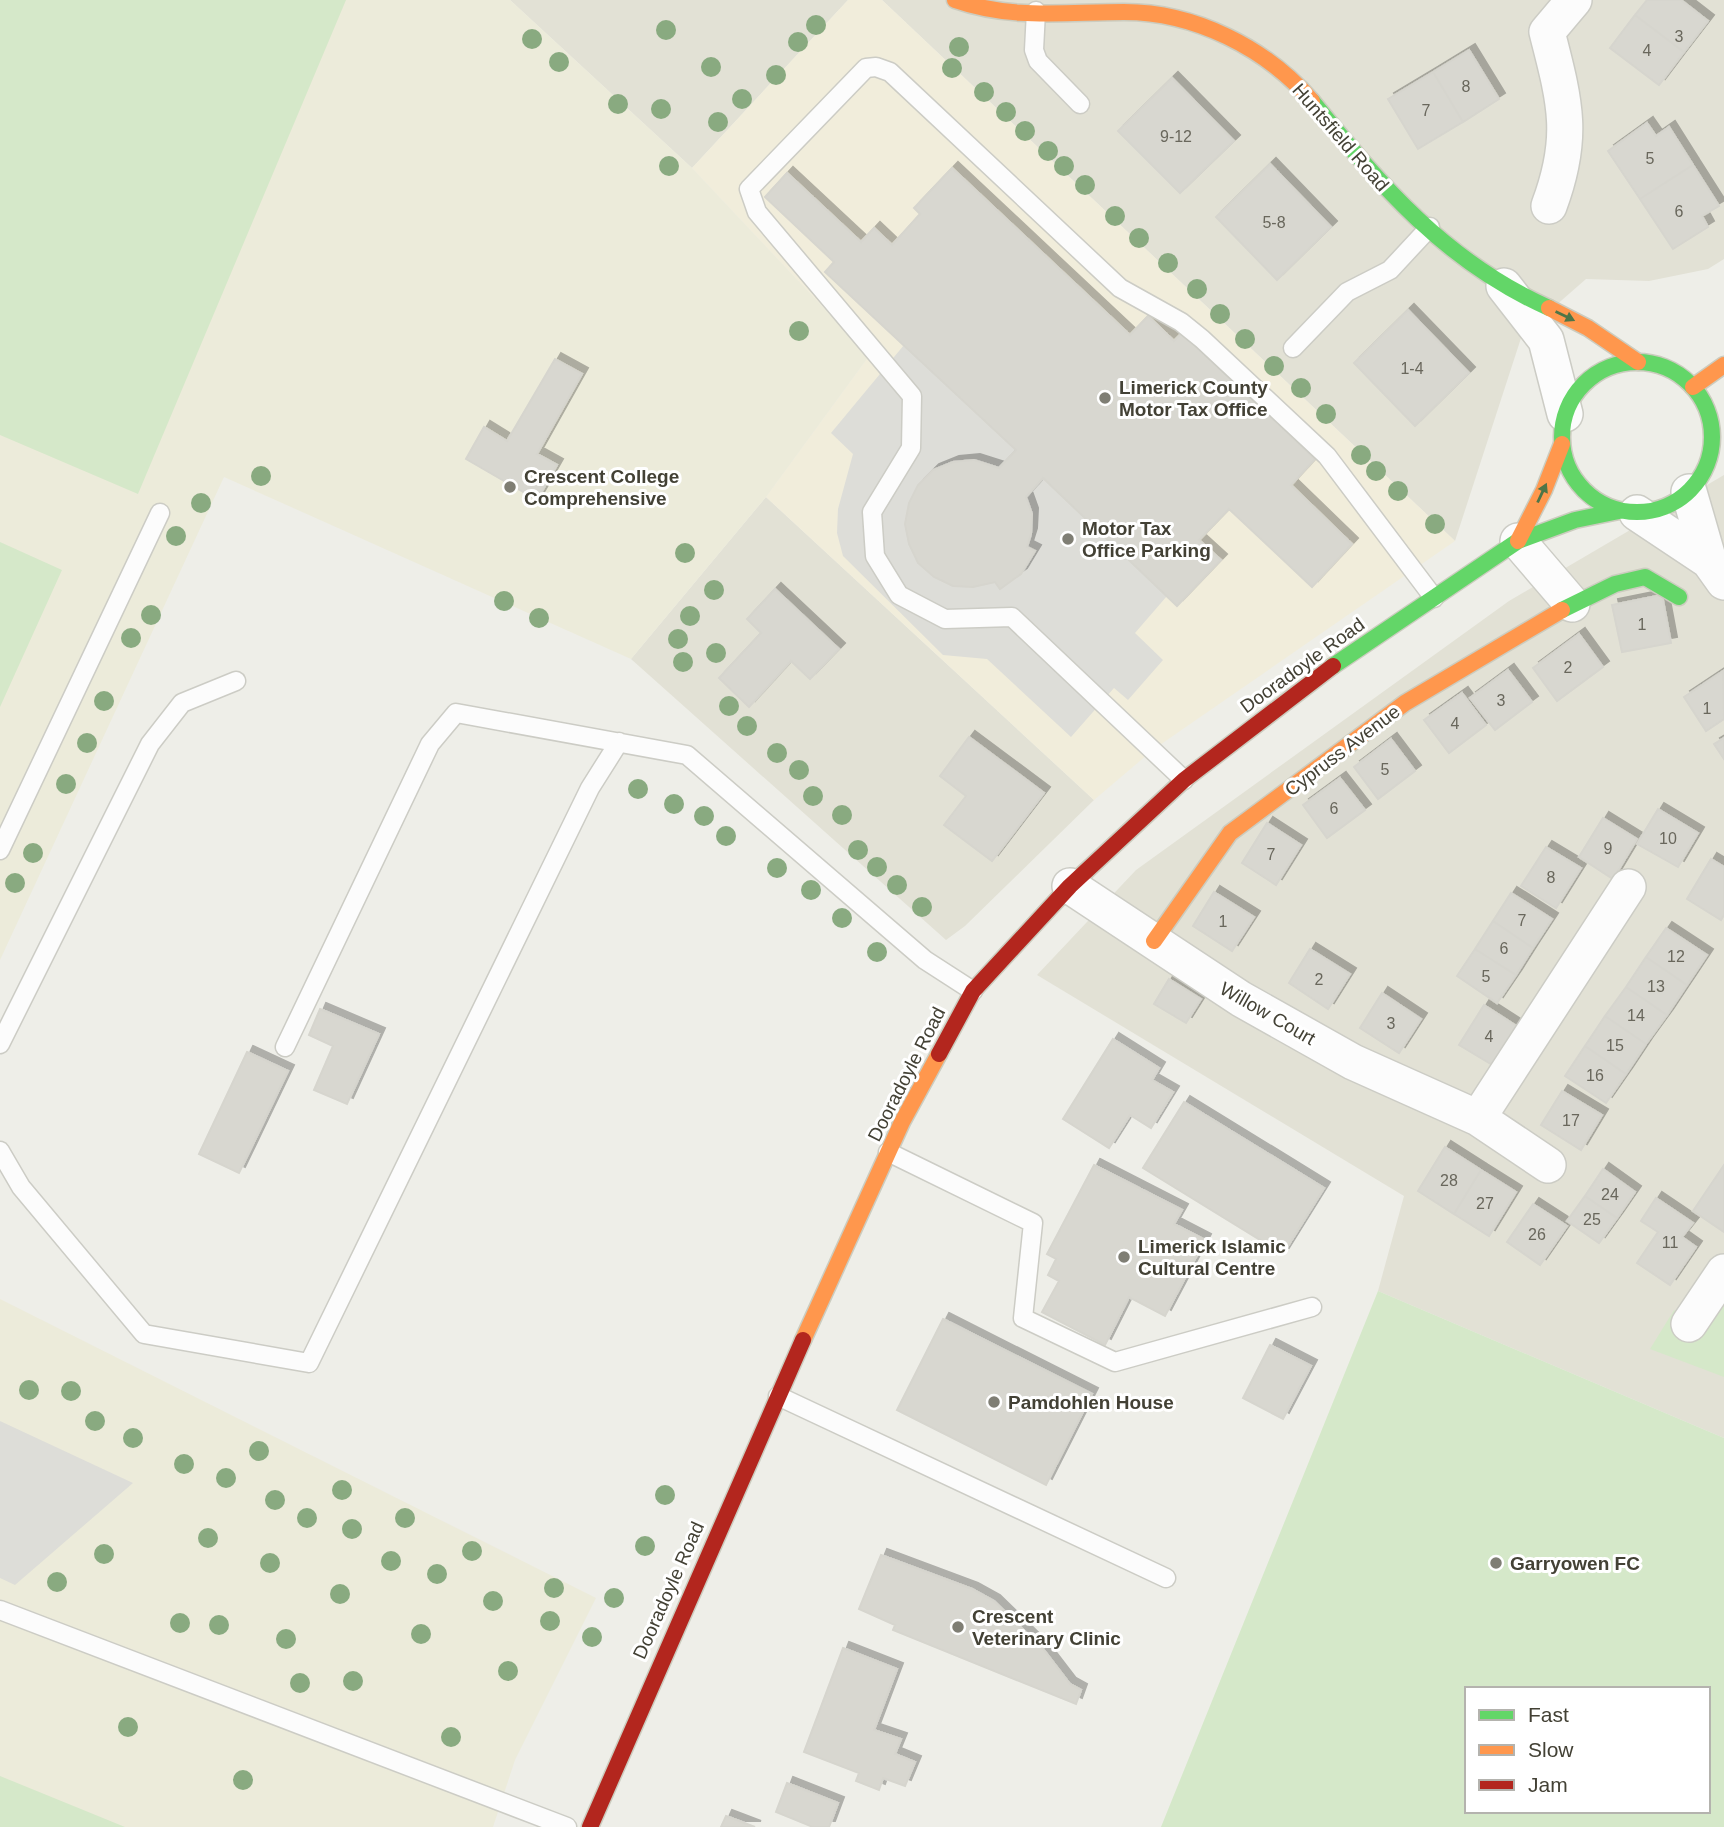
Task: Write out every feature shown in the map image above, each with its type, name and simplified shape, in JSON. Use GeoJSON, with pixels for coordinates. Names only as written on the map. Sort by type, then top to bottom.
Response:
{"type":"FeatureCollection","features":[{"type":"Feature","properties":{"kind":"main road","name":"Huntsfield Road"},"geometry":{"type":"LineString","coordinates":[[955,0],[976,10],[1036,11],[1134,4],[1178,17],[1277,66],[1300,87],[1364,167],[1395,199],[1504,286],[1582,324],[1639,362]]}},
{"type":"Feature","properties":{"kind":"main road"},"geometry":{"type":"LineString","coordinates":[[1639,362],[1664,367],[1693,387],[1706,408],[1712,427],[1712,447],[1706,469],[1689,492],[1665,508],[1628,512],[1592,498],[1582,489],[1565,458],[1564,429],[1573,399],[1589,379],[1612,366],[1639,362]]}},
{"type":"Feature","properties":{"kind":"main road"},"geometry":{"type":"LineString","coordinates":[[1693,387],[1724,365]]}},
{"type":"Feature","properties":{"kind":"main road","name":"Dooradoyle Road"},"geometry":{"type":"LineString","coordinates":[[1518,541],[1544,491],[1564,429]]}},
{"type":"Feature","properties":{"kind":"main road","name":"Dooradoyle Road"},"geometry":{"type":"LineString","coordinates":[[590,1827],[888,1152],[973,990],[1070,886],[1184,780],[1346,656],[1518,541],[1575,520],[1628,512]]}},
{"type":"Feature","properties":{"kind":"main road","name":"Cypruss Avenue"},"geometry":{"type":"LineString","coordinates":[[1154,941],[1230,833],[1405,703],[1572,604],[1615,584],[1645,577],[1679,597]]}},
{"type":"Feature","properties":{"kind":"street"},"geometry":{"type":"LineString","coordinates":[[1549,206],[1563,169],[1566,106],[1548,32],[1574,0]]}},
{"type":"Feature","properties":{"kind":"street","name":"Huntsfield Road"},"geometry":{"type":"LineString","coordinates":[[1504,286],[1546,340],[1564,429]]}},
{"type":"Feature","properties":{"kind":"street"},"geometry":{"type":"LineString","coordinates":[[1689,492],[1716,572]]}},
{"type":"Feature","properties":{"kind":"street"},"geometry":{"type":"LineString","coordinates":[[1628,512],[1716,572]]}},
{"type":"Feature","properties":{"kind":"street"},"geometry":{"type":"LineString","coordinates":[[1518,541],[1572,604]]}},
{"type":"Feature","properties":{"kind":"street","name":"Willow Court"},"geometry":{"type":"LineString","coordinates":[[1070,886],[1241,999],[1353,1062],[1478,1118],[1548,1165]]}},
{"type":"Feature","properties":{"kind":"street"},"geometry":{"type":"LineString","coordinates":[[1478,1118],[1628,887]]}},
{"type":"Feature","properties":{"kind":"street"},"geometry":{"type":"LineString","coordinates":[[1689,1324],[1724,1272]]}},
{"type":"Feature","properties":{"kind":"lane"},"geometry":{"type":"LineString","coordinates":[[1036,11],[1034,50],[1038,61],[1080,104]]}},
{"type":"Feature","properties":{"kind":"lane"},"geometry":{"type":"LineString","coordinates":[[1184,780],[1012,617],[945,619],[899,595],[875,556],[872,512],[911,449],[912,396],[757,212],[748,189],[866,68],[876,67],[890,72],[1120,288],[1181,322],[1222,357],[1327,456],[1434,597]]}},
{"type":"Feature","properties":{"kind":"lane"},"geometry":{"type":"LineString","coordinates":[[1293,348],[1347,292],[1390,270],[1430,227]]}},
{"type":"Feature","properties":{"kind":"lane"},"geometry":{"type":"LineString","coordinates":[[0,850],[160,513]]}},
{"type":"Feature","properties":{"kind":"lane"},"geometry":{"type":"LineString","coordinates":[[0,1044],[150,744],[182,703],[236,681]]}},
{"type":"Feature","properties":{"kind":"lane"},"geometry":{"type":"LineString","coordinates":[[285,1047],[430,744],[456,713],[687,755],[925,960],[973,990]]}},
{"type":"Feature","properties":{"kind":"lane"},"geometry":{"type":"LineString","coordinates":[[0,1151],[21,1187],[144,1334],[309,1363],[590,788],[619,743]]}},
{"type":"Feature","properties":{"kind":"lane"},"geometry":{"type":"LineString","coordinates":[[888,1152],[1033,1223],[1023,1318],[1115,1362],[1312,1307]]}},
{"type":"Feature","properties":{"kind":"lane"},"geometry":{"type":"LineString","coordinates":[[778,1396],[1166,1578]]}},
{"type":"Feature","properties":{"kind":"lane"},"geometry":{"type":"LineString","coordinates":[[0,1610],[567,1827]]}},
{"type":"Feature","properties":{"kind":"shaded area","name":"Crescent College Comprehensive"},"geometry":{"type":"Polygon","coordinates":[[[0,0],[510,0],[692,168],[869,356],[766,497],[631,659],[224,477],[0,960],[0,0]]]}},
{"type":"Feature","properties":{"kind":"shaded area"},"geometry":{"type":"Polygon","coordinates":[[[510,0],[848,0],[692,168],[510,0]]]}},
{"type":"Feature","properties":{"kind":"shaded area"},"geometry":{"type":"Polygon","coordinates":[[[848,0],[882,0],[1455,541],[1154,749],[1094,800],[766,497],[869,356],[692,168],[848,0]]]}},
{"type":"Feature","properties":{"kind":"shaded area"},"geometry":{"type":"Polygon","coordinates":[[[882,0],[1724,0],[1724,259],[1708,269],[1649,281],[1586,279],[1522,335],[1455,541],[882,0]]]}},
{"type":"Feature","properties":{"kind":"shaded area","name":"Motor Tax Office Parking"},"geometry":{"type":"Polygon","coordinates":[[[904,345],[1016,450],[999,468],[974,460],[953,462],[933,470],[918,485],[909,503],[905,524],[909,544],[918,563],[953,586],[974,587],[1021,574],[1035,552],[1027,547],[1032,514],[1026,497],[1043,478],[1167,596],[1135,633],[1163,660],[1128,700],[1114,688],[1071,737],[987,659],[943,655],[843,556],[837,533],[838,509],[853,454],[831,433],[904,345]]]}},
{"type":"Feature","properties":{"kind":"shaded area"},"geometry":{"type":"Polygon","coordinates":[[[1724,475],[1724,1438],[1378,1291],[1404,1196],[1037,975],[1136,870],[1509,601],[1724,475]]]}},
{"type":"Feature","properties":{"kind":"shaded area"},"geometry":{"type":"Polygon","coordinates":[[[766,497],[1094,800],[965,926],[946,940],[631,659],[766,497]]]}},
{"type":"Feature","properties":{"kind":"shaded area"},"geometry":{"type":"Polygon","coordinates":[[[0,1299],[596,1598],[515,1760],[493,1827],[0,1827],[0,1299]]]}},
{"type":"Feature","properties":{"kind":"shaded area"},"geometry":{"type":"Polygon","coordinates":[[[0,1421],[133,1483],[15,1585],[0,1578],[0,1421]]]}},
{"type":"Feature","properties":{"kind":"green space"},"geometry":{"type":"Polygon","coordinates":[[[0,0],[346,0],[138,494],[0,435],[0,0]]]}},
{"type":"Feature","properties":{"kind":"green space"},"geometry":{"type":"Polygon","coordinates":[[[0,542],[62,570],[0,707],[0,542]]]}},
{"type":"Feature","properties":{"kind":"green space","name":"Garryowen FC"},"geometry":{"type":"Polygon","coordinates":[[[1378,1291],[1724,1438],[1724,1827],[1161,1827],[1378,1291]]]}},
{"type":"Feature","properties":{"kind":"green space"},"geometry":{"type":"Polygon","coordinates":[[[1724,1303],[1724,1377],[1650,1349],[1674,1310],[1706,1331],[1724,1303]]]}},
{"type":"Feature","properties":{"kind":"green space"},"geometry":{"type":"Polygon","coordinates":[[[0,1776],[125,1827],[0,1827],[0,1776]]]}},
{"type":"Feature","properties":{"kind":"building"},"geometry":{"type":"Polygon","coordinates":[[[1647,0],[1681,0],[1708,21],[1684,52],[1635,15],[1647,0]]]}},
{"type":"Feature","properties":{"kind":"building"},"geometry":{"type":"Polygon","coordinates":[[[1635,15],[1684,52],[1659,85],[1610,48],[1635,15]]]}},
{"type":"Feature","properties":{"kind":"building"},"geometry":{"type":"Polygon","coordinates":[[[1469,50],[1499,99],[1463,122],[1433,72],[1469,50]]]}},
{"type":"Feature","properties":{"kind":"building"},"geometry":{"type":"Polygon","coordinates":[[[1433,72],[1463,122],[1418,149],[1388,99],[1433,72]]]}},
{"type":"Feature","properties":{"kind":"building"},"geometry":{"type":"Polygon","coordinates":[[[1172,78],[1234,141],[1180,193],[1118,131],[1172,78]]]}},
{"type":"Feature","properties":{"kind":"building"},"geometry":{"type":"Polygon","coordinates":[[[1647,123],[1656,136],[1669,127],[1693,165],[1640,199],[1608,151],[1647,123]]]}},
{"type":"Feature","properties":{"kind":"building"},"geometry":{"type":"Polygon","coordinates":[[[1270,164],[1331,227],[1277,280],[1216,217],[1270,164]]]}},
{"type":"Feature","properties":{"kind":"building"},"geometry":{"type":"Polygon","coordinates":[[[1693,165],[1719,206],[1702,216],[1708,227],[1673,249],[1640,199],[1693,165]]]}},
{"type":"Feature","properties":{"kind":"building","name":"Limerick County Motor Tax Office"},"geometry":{"type":"Polygon","coordinates":[[[952,168],[1130,335],[1148,316],[1174,341],[1182,333],[1315,459],[1291,485],[1352,544],[1312,587],[1229,509],[1199,540],[1221,560],[1177,606],[1043,478],[1026,497],[1032,514],[1027,547],[1035,551],[1021,574],[1000,589],[995,582],[973,587],[953,586],[934,577],[918,563],[909,544],[905,524],[909,503],[918,485],[933,470],[953,462],[974,460],[999,468],[1016,450],[825,272],[834,262],[765,197],[787,173],[861,242],[874,228],[892,245],[920,214],[914,208],[952,168]]]}},
{"type":"Feature","properties":{"kind":"building"},"geometry":{"type":"Polygon","coordinates":[[[1408,310],[1469,373],[1415,426],[1354,363],[1408,310]]]}},
{"type":"Feature","properties":{"kind":"building"},"geometry":{"type":"Polygon","coordinates":[[[555,359],[582,374],[537,454],[557,465],[537,500],[466,459],[484,427],[507,441],[555,359]]]}},
{"type":"Feature","properties":{"kind":"building"},"geometry":{"type":"Polygon","coordinates":[[[775,589],[839,649],[810,679],[791,661],[749,707],[719,678],[761,633],[747,619],[775,589]]]}},
{"type":"Feature","properties":{"kind":"building"},"geometry":{"type":"Polygon","coordinates":[[[1662,595],[1671,643],[1622,652],[1612,605],[1662,595]]]}},
{"type":"Feature","properties":{"kind":"building"},"geometry":{"type":"Polygon","coordinates":[[[1579,634],[1603,667],[1557,701],[1533,668],[1579,634]]]}},
{"type":"Feature","properties":{"kind":"building"},"geometry":{"type":"Polygon","coordinates":[[[1508,670],[1532,702],[1495,730],[1470,698],[1508,670]]]}},
{"type":"Feature","properties":{"kind":"building"},"geometry":{"type":"Polygon","coordinates":[[[1723,671],[1724,719],[1706,731],[1684,697],[1723,671]]]}},
{"type":"Feature","properties":{"kind":"building"},"geometry":{"type":"Polygon","coordinates":[[[1462,693],[1486,725],[1449,753],[1424,720],[1462,693]]]}},
{"type":"Feature","properties":{"kind":"building"},"geometry":{"type":"Polygon","coordinates":[[[969,737],[1044,793],[992,861],[944,825],[966,796],[940,776],[969,737]]]}},
{"type":"Feature","properties":{"kind":"building"},"geometry":{"type":"Polygon","coordinates":[[[1724,738],[1724,759],[1714,744],[1724,738]]]}},
{"type":"Feature","properties":{"kind":"building"},"geometry":{"type":"Polygon","coordinates":[[[1391,739],[1415,771],[1378,799],[1354,767],[1391,739]]]}},
{"type":"Feature","properties":{"kind":"building"},"geometry":{"type":"Polygon","coordinates":[[[1340,778],[1365,810],[1327,838],[1303,805],[1340,778]]]}},
{"type":"Feature","properties":{"kind":"building"},"geometry":{"type":"Polygon","coordinates":[[[1658,809],[1698,833],[1678,867],[1637,844],[1658,809]]]}},
{"type":"Feature","properties":{"kind":"building"},"geometry":{"type":"Polygon","coordinates":[[[1603,818],[1637,839],[1613,879],[1579,857],[1603,818]]]}},
{"type":"Feature","properties":{"kind":"building"},"geometry":{"type":"Polygon","coordinates":[[[1267,823],[1301,845],[1276,885],[1242,863],[1267,823]]]}},
{"type":"Feature","properties":{"kind":"building"},"geometry":{"type":"Polygon","coordinates":[[[1546,847],[1581,868],[1556,908],[1521,886],[1546,847]]]}},
{"type":"Feature","properties":{"kind":"building"},"geometry":{"type":"Polygon","coordinates":[[[1711,859],[1724,867],[1724,915],[1721,920],[1687,899],[1711,859]]]}},
{"type":"Feature","properties":{"kind":"building"},"geometry":{"type":"Polygon","coordinates":[[[1214,892],[1254,917],[1232,951],[1193,926],[1214,892]]]}},
{"type":"Feature","properties":{"kind":"building"},"geometry":{"type":"Polygon","coordinates":[[[1511,893],[1552,919],[1533,948],[1493,921],[1511,893]]]}},
{"type":"Feature","properties":{"kind":"building"},"geometry":{"type":"Polygon","coordinates":[[[1493,921],[1533,948],[1516,975],[1475,949],[1493,921]]]}},
{"type":"Feature","properties":{"kind":"building"},"geometry":{"type":"Polygon","coordinates":[[[1666,928],[1707,955],[1687,985],[1646,957],[1666,928]]]}},
{"type":"Feature","properties":{"kind":"building"},"geometry":{"type":"Polygon","coordinates":[[[1310,949],[1350,974],[1328,1009],[1289,983],[1310,949]]]}},
{"type":"Feature","properties":{"kind":"building"},"geometry":{"type":"Polygon","coordinates":[[[1475,949],[1516,975],[1497,1003],[1457,976],[1475,949]]]}},
{"type":"Feature","properties":{"kind":"building"},"geometry":{"type":"Polygon","coordinates":[[[1646,957],[1687,985],[1667,1015],[1626,987],[1646,957]]]}},
{"type":"Feature","properties":{"kind":"building"},"geometry":{"type":"Polygon","coordinates":[[[1169,979],[1201,999],[1186,1023],[1154,1004],[1169,979]]]}},
{"type":"Feature","properties":{"kind":"building"},"geometry":{"type":"Polygon","coordinates":[[[1626,987],[1667,1015],[1646,1044],[1605,1016],[1626,987]]]}},
{"type":"Feature","properties":{"kind":"building"},"geometry":{"type":"Polygon","coordinates":[[[1382,993],[1421,1019],[1399,1053],[1360,1028],[1382,993]]]}},
{"type":"Feature","properties":{"kind":"building"},"geometry":{"type":"Polygon","coordinates":[[[1484,1005],[1518,1027],[1494,1066],[1459,1045],[1484,1005]]]}},
{"type":"Feature","properties":{"kind":"building"},"geometry":{"type":"Polygon","coordinates":[[[320,1009],[379,1034],[347,1104],[314,1090],[333,1046],[309,1035],[320,1009]]]}},
{"type":"Feature","properties":{"kind":"building"},"geometry":{"type":"Polygon","coordinates":[[[1605,1016],[1646,1044],[1626,1074],[1585,1046],[1605,1016]]]}},
{"type":"Feature","properties":{"kind":"building"},"geometry":{"type":"Polygon","coordinates":[[[1113,1039],[1159,1068],[1152,1080],[1173,1092],[1151,1128],[1130,1115],[1109,1148],[1063,1119],[1113,1039]]]}},
{"type":"Feature","properties":{"kind":"building"},"geometry":{"type":"Polygon","coordinates":[[[1585,1046],[1626,1074],[1606,1103],[1565,1076],[1585,1046]]]}},
{"type":"Feature","properties":{"kind":"building"},"geometry":{"type":"Polygon","coordinates":[[[247,1052],[288,1071],[239,1173],[199,1154],[247,1052]]]}},
{"type":"Feature","properties":{"kind":"building"},"geometry":{"type":"Polygon","coordinates":[[[1562,1091],[1602,1115],[1581,1150],[1541,1125],[1562,1091]]]}},
{"type":"Feature","properties":{"kind":"building"},"geometry":{"type":"Polygon","coordinates":[[[1184,1102],[1324,1188],[1283,1254],[1143,1168],[1184,1102]]]}},
{"type":"Feature","properties":{"kind":"building"},"geometry":{"type":"Polygon","coordinates":[[[1445,1147],[1481,1170],[1454,1214],[1418,1191],[1445,1147]]]}},
{"type":"Feature","properties":{"kind":"building","name":"Limerick Islamic Cultural Centre"},"geometry":{"type":"Polygon","coordinates":[[[1094,1165],[1182,1210],[1174,1224],[1205,1240],[1165,1316],[1129,1297],[1105,1345],[1042,1312],[1059,1281],[1048,1275],[1056,1259],[1047,1254],[1094,1165]]]}},
{"type":"Feature","properties":{"kind":"building"},"geometry":{"type":"Polygon","coordinates":[[[1724,1165],[1724,1232],[1693,1211],[1724,1165]]]}},
{"type":"Feature","properties":{"kind":"building"},"geometry":{"type":"Polygon","coordinates":[[[1603,1169],[1635,1192],[1617,1218],[1585,1196],[1603,1169]]]}},
{"type":"Feature","properties":{"kind":"building"},"geometry":{"type":"Polygon","coordinates":[[[1481,1170],[1516,1192],[1489,1236],[1454,1214],[1481,1170]]]}},
{"type":"Feature","properties":{"kind":"building"},"geometry":{"type":"Polygon","coordinates":[[[1585,1196],[1617,1218],[1599,1243],[1567,1221],[1585,1196]]]}},
{"type":"Feature","properties":{"kind":"building"},"geometry":{"type":"Polygon","coordinates":[[[1656,1198],[1693,1223],[1682,1237],[1696,1247],[1670,1285],[1637,1263],[1658,1232],[1641,1221],[1656,1198]]]}},
{"type":"Feature","properties":{"kind":"building"},"geometry":{"type":"Polygon","coordinates":[[[1533,1204],[1567,1226],[1540,1265],[1507,1242],[1533,1204]]]}},
{"type":"Feature","properties":{"kind":"building","name":"Pamdohlen House"},"geometry":{"type":"Polygon","coordinates":[[[943,1319],[1092,1394],[1046,1485],[897,1410],[943,1319]]]}},
{"type":"Feature","properties":{"kind":"building"},"geometry":{"type":"Polygon","coordinates":[[[1270,1345],[1311,1366],[1283,1419],[1243,1398],[1270,1345]]]}},
{"type":"Feature","properties":{"kind":"building","name":"Crescent Veterinary Clinic"},"geometry":{"type":"Polygon","coordinates":[[[881,1555],[972,1589],[994,1601],[1043,1649],[1070,1684],[1081,1690],[1076,1704],[893,1630],[895,1625],[859,1609],[881,1555]]]}},
{"type":"Feature","properties":{"kind":"building"},"geometry":{"type":"Polygon","coordinates":[[[843,1648],[897,1669],[874,1730],[901,1739],[895,1754],[915,1762],[905,1786],[883,1778],[879,1790],[856,1781],[859,1773],[804,1752],[843,1648]]]}},
{"type":"Feature","properties":{"kind":"building"},"geometry":{"type":"Polygon","coordinates":[[[787,1783],[838,1803],[829,1827],[813,1827],[776,1812],[787,1783]]]}},
{"type":"Feature","properties":{"kind":"building"},"geometry":{"type":"Polygon","coordinates":[[[726,1816],[755,1827],[721,1827],[726,1816]]]}},
{"type":"Feature","properties":{"kind":"traffic: fast"},"geometry":{"type":"LineString","coordinates":[[1312,101],[1390,192],[1447,245],[1478,268],[1549,308]]}},
{"type":"Feature","properties":{"kind":"traffic: fast"},"geometry":{"type":"LineString","coordinates":[[1637,362],[1666,368],[1690,384],[1706,408],[1712,437],[1706,466],[1690,490],[1666,506],[1637,512],[1608,506],[1584,490],[1568,466],[1562,437],[1568,408],[1584,384],[1608,368],[1637,362]]}},
{"type":"Feature","properties":{"kind":"traffic: fast"},"geometry":{"type":"LineString","coordinates":[[1333,666],[1518,541],[1575,520],[1619,511]]}},
{"type":"Feature","properties":{"kind":"traffic: fast"},"geometry":{"type":"LineString","coordinates":[[1562,610],[1615,584],[1645,577],[1679,597]]}},
{"type":"Feature","properties":{"kind":"traffic: slow"},"geometry":{"type":"LineString","coordinates":[[955,0],[1018,13],[1124,12],[1177,18],[1203,26],[1251,50],[1294,82],[1312,101]]}},
{"type":"Feature","properties":{"kind":"traffic: slow"},"geometry":{"type":"LineString","coordinates":[[1549,308],[1588,328],[1638,362]]}},
{"type":"Feature","properties":{"kind":"traffic: slow"},"geometry":{"type":"LineString","coordinates":[[1693,387],[1724,365]]}},
{"type":"Feature","properties":{"kind":"traffic: slow"},"geometry":{"type":"LineString","coordinates":[[1518,541],[1544,490],[1562,444]]}},
{"type":"Feature","properties":{"kind":"traffic: slow"},"geometry":{"type":"LineString","coordinates":[[1154,941],[1230,833],[1405,703],[1562,610]]}},
{"type":"Feature","properties":{"kind":"traffic: slow"},"geometry":{"type":"LineString","coordinates":[[803,1340],[902,1122],[939,1054]]}},
{"type":"Feature","properties":{"kind":"traffic: jam"},"geometry":{"type":"LineString","coordinates":[[939,1054],[973,991],[1070,886],[1184,780],[1333,666]]}},
{"type":"Feature","properties":{"kind":"traffic: jam"},"geometry":{"type":"LineString","coordinates":[[590,1827],[803,1340]]}},
{"type":"Feature","properties":{"kind":"place","name":"Limerick County Motor Tax Office"},"geometry":{"type":"Point","coordinates":[1105,398]}},
{"type":"Feature","properties":{"kind":"place","name":"Crescent College Comprehensive"},"geometry":{"type":"Point","coordinates":[510,487]}},
{"type":"Feature","properties":{"kind":"place","name":"Motor Tax Office Parking"},"geometry":{"type":"Point","coordinates":[1068,539]}},
{"type":"Feature","properties":{"kind":"place","name":"Limerick Islamic Cultural Centre"},"geometry":{"type":"Point","coordinates":[1124,1257]}},
{"type":"Feature","properties":{"kind":"place","name":"Pamdohlen House"},"geometry":{"type":"Point","coordinates":[994,1402]}},
{"type":"Feature","properties":{"kind":"place","name":"Garryowen FC"},"geometry":{"type":"Point","coordinates":[1496,1563]}},
{"type":"Feature","properties":{"kind":"place","name":"Crescent Veterinary Clinic"},"geometry":{"type":"Point","coordinates":[958,1627]}}]}
